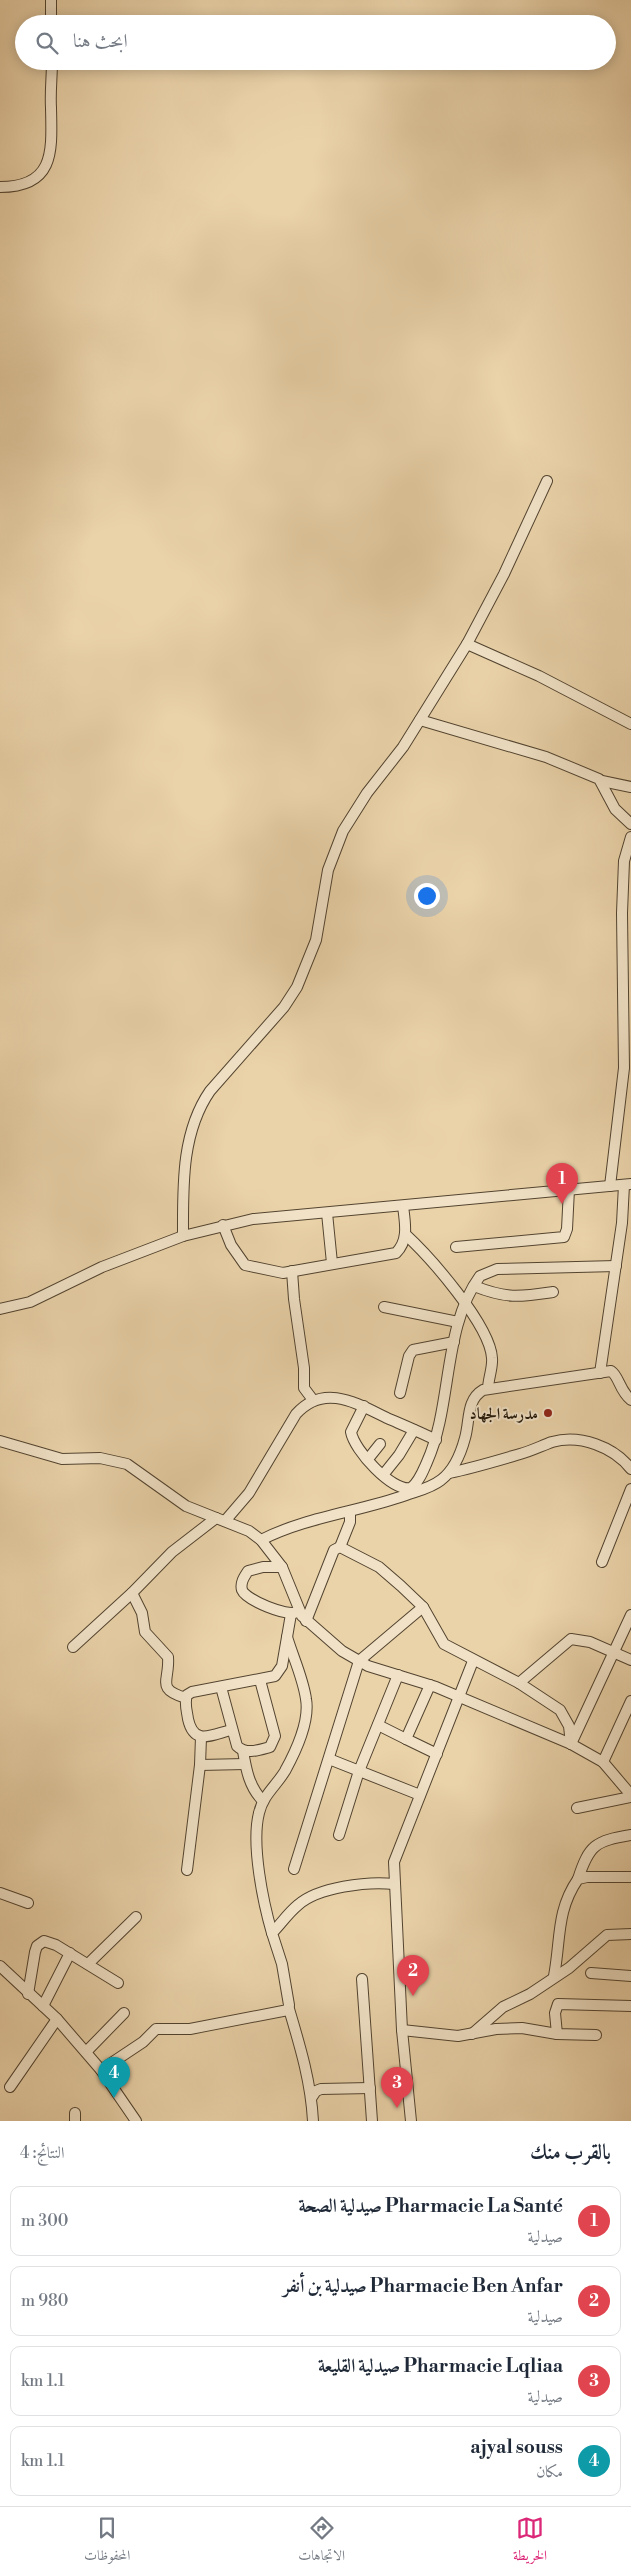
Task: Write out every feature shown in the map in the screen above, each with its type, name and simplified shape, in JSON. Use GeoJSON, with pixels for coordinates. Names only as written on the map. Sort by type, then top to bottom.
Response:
{"type":"FeatureCollection","features":[{"type":"Feature","properties":{"kind":"street"},"geometry":{"type":"LineString","coordinates":[[51,0],[51,15]]}},
{"type":"Feature","properties":{"kind":"street"},"geometry":{"type":"LineString","coordinates":[[0,187],[12,187],[31,182],[40,176],[50,161],[52,70]]}},
{"type":"Feature","properties":{"kind":"street"},"geometry":{"type":"LineString","coordinates":[[183,1236],[188,1146],[195,1116],[210,1091],[284,1007],[297,987],[316,940],[328,870],[336,844],[357,807],[399,752],[467,644],[504,574],[547,480]]}},
{"type":"Feature","properties":{"kind":"street"},"geometry":{"type":"LineString","coordinates":[[467,644],[539,676],[631,724]]}},
{"type":"Feature","properties":{"kind":"street"},"geometry":{"type":"LineString","coordinates":[[420,720],[546,757],[602,781],[631,786]]}},
{"type":"Feature","properties":{"kind":"street"},"geometry":{"type":"LineString","coordinates":[[602,781],[615,809],[631,824]]}},
{"type":"Feature","properties":{"kind":"street"},"geometry":{"type":"LineString","coordinates":[[610,1186],[624,1068],[622,913],[624,861],[631,837]]}},
{"type":"Feature","properties":{"kind":"street"},"geometry":{"type":"LineString","coordinates":[[0,1309],[30,1302],[102,1267],[183,1236],[253,1219],[628,1184],[600,1373]]}},
{"type":"Feature","properties":{"kind":"street"},"geometry":{"type":"LineString","coordinates":[[456,1247],[564,1237],[567,1229],[570,1189]]}},
{"type":"Feature","properties":{"kind":"street"},"geometry":{"type":"LineString","coordinates":[[223,1225],[231,1245],[245,1265],[283,1273],[396,1253],[401,1248],[405,1234],[403,1206]]}},
{"type":"Feature","properties":{"kind":"street"},"geometry":{"type":"LineString","coordinates":[[327,1213],[332,1263]]}},
{"type":"Feature","properties":{"kind":"street"},"geometry":{"type":"LineString","coordinates":[[405,1234],[466,1304],[488,1342],[492,1360],[488,1389]]}},
{"type":"Feature","properties":{"kind":"street"},"geometry":{"type":"LineString","coordinates":[[364,1406],[351,1432],[356,1444],[383,1475],[398,1488],[412,1488],[419,1478],[436,1440],[458,1322],[480,1276],[497,1269],[616,1266]]}},
{"type":"Feature","properties":{"kind":"street"},"geometry":{"type":"LineString","coordinates":[[292,1272],[304,1368],[304,1388],[313,1400]]}},
{"type":"Feature","properties":{"kind":"street"},"geometry":{"type":"LineString","coordinates":[[474,1286],[498,1295],[511,1297],[553,1292]]}},
{"type":"Feature","properties":{"kind":"street"},"geometry":{"type":"LineString","coordinates":[[384,1308],[458,1322]]}},
{"type":"Feature","properties":{"kind":"street"},"geometry":{"type":"LineString","coordinates":[[400,1393],[413,1350],[454,1342]]}},
{"type":"Feature","properties":{"kind":"street"},"geometry":{"type":"LineString","coordinates":[[261,1540],[298,1524],[350,1512],[435,1484],[449,1472],[465,1438],[473,1400],[479,1393],[488,1389],[613,1372],[620,1390],[631,1400]]}},
{"type":"Feature","properties":{"kind":"street"},"geometry":{"type":"LineString","coordinates":[[73,1647],[132,1593],[172,1552],[220,1520],[249,1493],[296,1414],[305,1404],[328,1397],[364,1406],[436,1440]]}},
{"type":"Feature","properties":{"kind":"street"},"geometry":{"type":"LineString","coordinates":[[383,1475],[399,1455],[414,1430]]}},
{"type":"Feature","properties":{"kind":"street"},"geometry":{"type":"LineString","coordinates":[[449,1472],[471,1468],[553,1442],[572,1440],[602,1446],[622,1458],[631,1469]]}},
{"type":"Feature","properties":{"kind":"street"},"geometry":{"type":"LineString","coordinates":[[0,1441],[62,1459],[100,1458],[127,1464],[176,1500],[250,1531],[261,1540],[282,1568],[294,1592],[295,1613],[279,1672],[260,1680],[192,1692],[186,1698]]}},
{"type":"Feature","properties":{"kind":"street"},"geometry":{"type":"LineString","coordinates":[[368,1459],[380,1444]]}},
{"type":"Feature","properties":{"kind":"street"},"geometry":{"type":"LineString","coordinates":[[602,1562],[631,1489]]}},
{"type":"Feature","properties":{"kind":"street"},"geometry":{"type":"LineString","coordinates":[[306,1621],[334,1550],[340,1547],[350,1522],[350,1512]]}},
{"type":"Feature","properties":{"kind":"street"},"geometry":{"type":"LineString","coordinates":[[340,1547],[379,1567],[423,1607],[441,1642],[519,1683],[549,1702],[564,1715],[569,1726],[571,1744]]}},
{"type":"Feature","properties":{"kind":"street"},"geometry":{"type":"LineString","coordinates":[[282,1568],[263,1567],[248,1571],[242,1583],[245,1595],[252,1600],[295,1613],[337,1647],[359,1661],[382,1672],[430,1685],[571,1744],[603,1762],[631,1796],[577,1808]]}},
{"type":"Feature","properties":{"kind":"street"},"geometry":{"type":"LineString","coordinates":[[132,1593],[142,1613],[144,1632],[168,1657],[167,1688],[171,1694],[186,1698]]}},
{"type":"Feature","properties":{"kind":"street"},"geometry":{"type":"LineString","coordinates":[[294,1869],[359,1661],[423,1607]]}},
{"type":"Feature","properties":{"kind":"street"},"geometry":{"type":"LineString","coordinates":[[571,1744],[631,1615]]}},
{"type":"Feature","properties":{"kind":"street"},"geometry":{"type":"LineString","coordinates":[[287,1637],[304,1688],[307,1701],[306,1718],[285,1770],[263,1801],[258,1822],[260,1872],[263,1899],[282,1964],[289,2009],[302,2051],[312,2098],[313,2121]]}},
{"type":"Feature","properties":{"kind":"street"},"geometry":{"type":"LineString","coordinates":[[519,1683],[571,1639],[584,1640],[631,1660]]}},
{"type":"Feature","properties":{"kind":"street"},"geometry":{"type":"LineString","coordinates":[[411,2121],[402,2030],[394,1862],[474,1661]]}},
{"type":"Feature","properties":{"kind":"street"},"geometry":{"type":"LineString","coordinates":[[339,1835],[359,1771],[398,1675]]}},
{"type":"Feature","properties":{"kind":"street"},"geometry":{"type":"LineString","coordinates":[[221,1686],[237,1746],[243,1750],[253,1751],[270,1747],[274,1740],[260,1680]]}},
{"type":"Feature","properties":{"kind":"street"},"geometry":{"type":"LineString","coordinates":[[406,1739],[430,1685]]}},
{"type":"Feature","properties":{"kind":"street"},"geometry":{"type":"LineString","coordinates":[[186,1698],[190,1729],[195,1734],[201,1737],[232,1730]]}},
{"type":"Feature","properties":{"kind":"street"},"geometry":{"type":"LineString","coordinates":[[603,1762],[631,1701]]}},
{"type":"Feature","properties":{"kind":"street"},"geometry":{"type":"LineString","coordinates":[[378,1725],[437,1754]]}},
{"type":"Feature","properties":{"kind":"street"},"geometry":{"type":"LineString","coordinates":[[187,1870],[200,1764],[201,1737]]}},
{"type":"Feature","properties":{"kind":"street"},"geometry":{"type":"LineString","coordinates":[[243,1750],[252,1786],[263,1801]]}},
{"type":"Feature","properties":{"kind":"street"},"geometry":{"type":"LineString","coordinates":[[329,1758],[420,1796]]}},
{"type":"Feature","properties":{"kind":"street"},"geometry":{"type":"LineString","coordinates":[[200,1764],[245,1764]]}},
{"type":"Feature","properties":{"kind":"street"},"geometry":{"type":"LineString","coordinates":[[554,1976],[561,1936],[560,1916],[565,1901],[578,1879],[586,1855],[602,1842],[631,1835]]}},
{"type":"Feature","properties":{"kind":"street"},"geometry":{"type":"LineString","coordinates":[[578,1879],[587,1877],[631,1877]]}},
{"type":"Feature","properties":{"kind":"street"},"geometry":{"type":"LineString","coordinates":[[272,1933],[299,1904],[312,1896],[368,1884],[394,1884]]}},
{"type":"Feature","properties":{"kind":"street"},"geometry":{"type":"LineString","coordinates":[[0,1893],[28,1902]]}},
{"type":"Feature","properties":{"kind":"street"},"geometry":{"type":"LineString","coordinates":[[88,1964],[136,1917]]}},
{"type":"Feature","properties":{"kind":"street"},"geometry":{"type":"LineString","coordinates":[[472,2035],[503,2006],[530,1994],[554,1976],[569,1968],[607,1934],[631,1934]]}},
{"type":"Feature","properties":{"kind":"street"},"geometry":{"type":"LineString","coordinates":[[28,1994],[35,1952],[40,1943],[50,1942],[118,1983]]}},
{"type":"Feature","properties":{"kind":"street"},"geometry":{"type":"LineString","coordinates":[[43,2006],[70,1953]]}},
{"type":"Feature","properties":{"kind":"street"},"geometry":{"type":"LineString","coordinates":[[2,1973],[57,2019],[101,2070],[122,2100],[126,2110],[136,2121]]}},
{"type":"Feature","properties":{"kind":"street"},"geometry":{"type":"LineString","coordinates":[[591,1973],[631,1976]]}},
{"type":"Feature","properties":{"kind":"street"},"geometry":{"type":"LineString","coordinates":[[362,1979],[372,2121]]}},
{"type":"Feature","properties":{"kind":"street"},"geometry":{"type":"LineString","coordinates":[[557,2034],[555,2010],[558,2004],[631,2009]]}},
{"type":"Feature","properties":{"kind":"street"},"geometry":{"type":"LineString","coordinates":[[101,2070],[143,2042],[156,2029],[190,2029],[282,2012],[289,2009]]}},
{"type":"Feature","properties":{"kind":"street"},"geometry":{"type":"LineString","coordinates":[[86,2052],[124,2013]]}},
{"type":"Feature","properties":{"kind":"street"},"geometry":{"type":"LineString","coordinates":[[10,2087],[57,2019]]}},
{"type":"Feature","properties":{"kind":"street"},"geometry":{"type":"LineString","coordinates":[[402,2030],[448,2035],[472,2035],[503,2028],[522,2028],[557,2034],[596,2035]]}},
{"type":"Feature","properties":{"kind":"street"},"geometry":{"type":"LineString","coordinates":[[312,2098],[316,2091],[321,2089],[370,2088]]}},
{"type":"Feature","properties":{"kind":"street"},"geometry":{"type":"LineString","coordinates":[[121,2121],[126,2110]]}},
{"type":"Feature","properties":{"kind":"place","name":"Pharmacie La Santé صيدلية الصحة"},"geometry":{"type":"Point","coordinates":[562,1204]}},
{"type":"Feature","properties":{"kind":"place","name":"مدرسة الجهاد"},"geometry":{"type":"Point","coordinates":[548,1413]}},
{"type":"Feature","properties":{"kind":"place","name":"Pharmacie Ben Anfar صيدلية بن أنفر"},"geometry":{"type":"Point","coordinates":[413,1996]}},
{"type":"Feature","properties":{"kind":"place","name":"ajyal souss"},"geometry":{"type":"Point","coordinates":[114,2098]}},
{"type":"Feature","properties":{"kind":"place","name":"Pharmacie Lqliaa صيدلية القليعة"},"geometry":{"type":"Point","coordinates":[397,2108]}}]}
